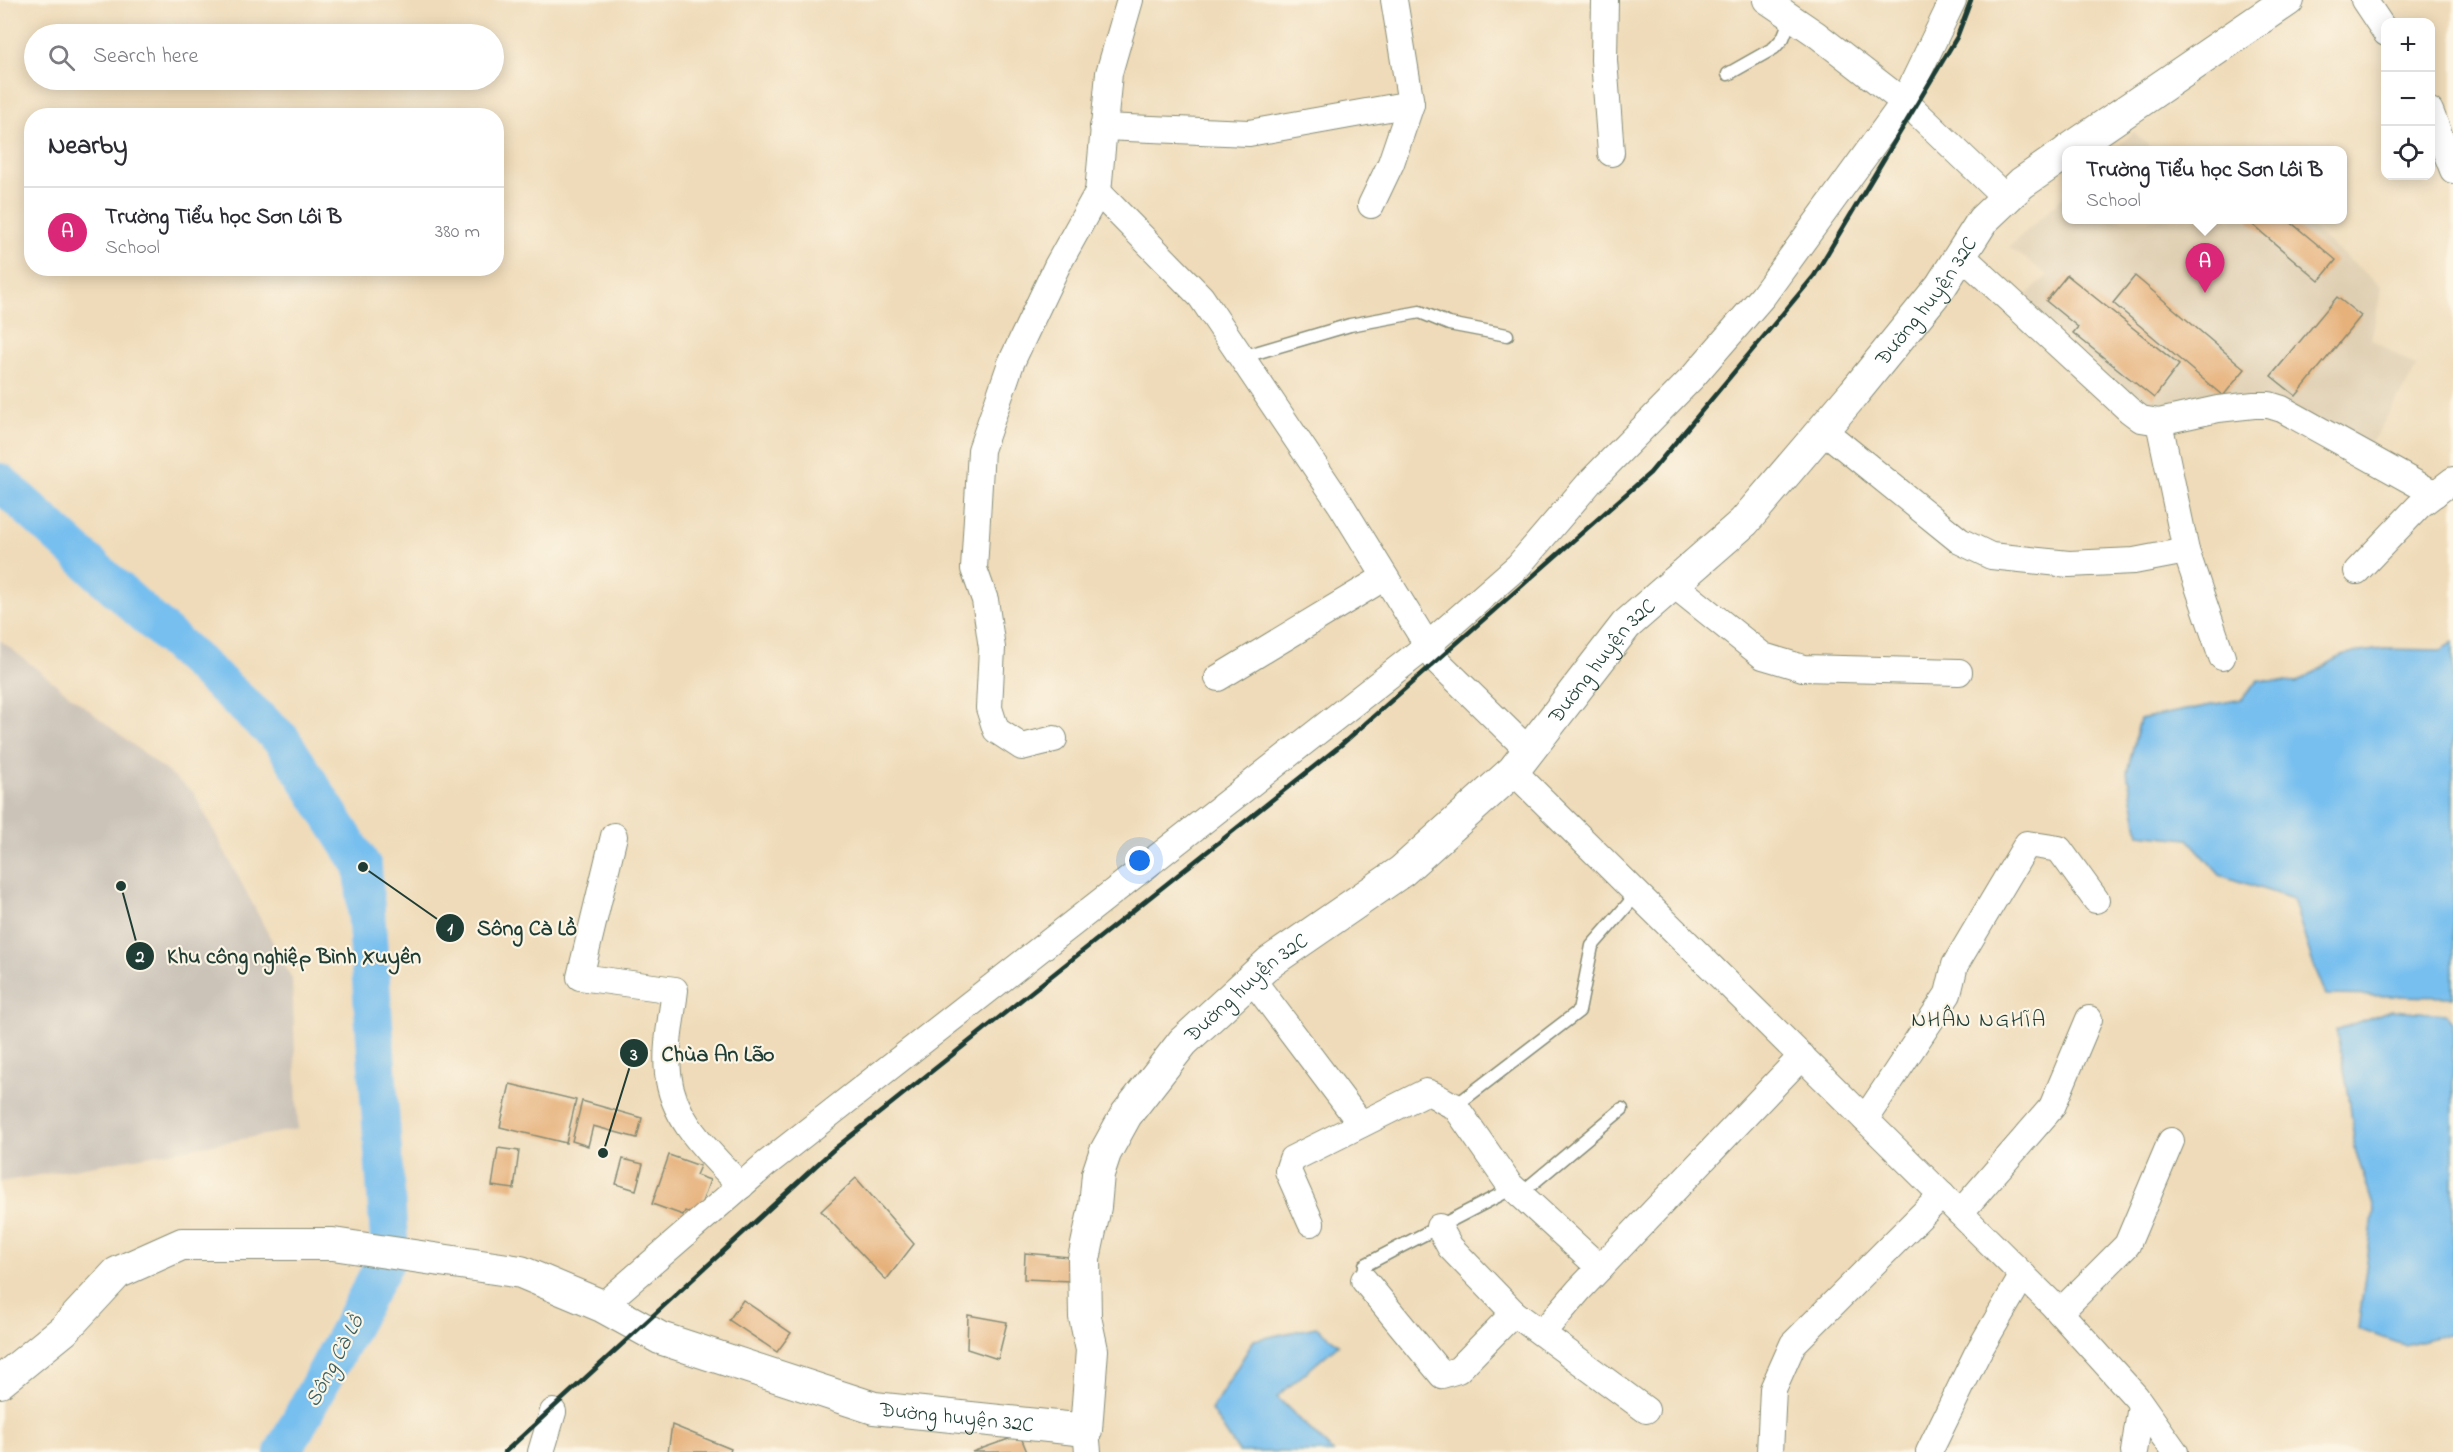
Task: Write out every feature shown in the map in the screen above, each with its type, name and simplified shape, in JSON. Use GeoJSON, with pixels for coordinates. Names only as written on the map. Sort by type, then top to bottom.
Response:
{"type":"FeatureCollection","features":[{"type":"Feature","properties":{"kind":"street"},"geometry":{"type":"LineString","coordinates":[[1054,739],[1022,747],[996,730],[989,708],[992,648],[985,600],[974,569],[981,450],[1011,363],[1057,266],[1098,192],[1109,73],[1130,0]]}},
{"type":"Feature","properties":{"kind":"street"},"geometry":{"type":"LineString","coordinates":[[1371,205],[1390,163],[1411,104],[1394,0]]}},
{"type":"Feature","properties":{"kind":"street"},"geometry":{"type":"LineString","coordinates":[[1605,0],[1604,60],[1611,153]]}},
{"type":"Feature","properties":{"kind":"street"},"geometry":{"type":"LineString","coordinates":[[1766,0],[1816,34],[1904,102],[2006,198]]}},
{"type":"Feature","properties":{"kind":"street"},"geometry":{"type":"LineString","coordinates":[[602,1306],[741,1186],[1428,645],[1518,566],[1590,482],[1712,354],[1763,296],[1904,102],[1953,0]]}},
{"type":"Feature","properties":{"kind":"street","name":"Đường huyện 32C"},"geometry":{"type":"LineString","coordinates":[[2075,146],[2288,0]]}},
{"type":"Feature","properties":{"kind":"street"},"geometry":{"type":"LineString","coordinates":[[2364,0],[2381,27]]}},
{"type":"Feature","properties":{"kind":"street"},"geometry":{"type":"LineString","coordinates":[[1104,127],[1249,133],[1411,104]]}},
{"type":"Feature","properties":{"kind":"street"},"geometry":{"type":"LineString","coordinates":[[2435,124],[2453,170]]}},
{"type":"Feature","properties":{"kind":"street","name":"Đường huyện 32C"},"geometry":{"type":"LineString","coordinates":[[0,1382],[64,1330],[117,1273],[182,1244],[333,1244],[520,1272],[602,1306],[660,1338],[874,1408],[1087,1441],[1092,1350],[1085,1317],[1084,1259],[1095,1207],[1098,1174],[1105,1153],[1126,1114],[1183,1042],[1251,978],[1270,962],[1402,871],[1521,761],[1626,625],[1744,522],[1823,430],[1941,286],[1983,220],[2022,183],[2062,155]]}},
{"type":"Feature","properties":{"kind":"street"},"geometry":{"type":"LineString","coordinates":[[1098,192],[1201,297],[1341,505],[1437,661],[1521,761],[1637,894],[2060,1312],[2141,1405],[2175,1452]]}},
{"type":"Feature","properties":{"kind":"street"},"geometry":{"type":"LineString","coordinates":[[1961,255],[2141,419],[2159,422],[2218,409],[2269,405],[2282,409],[2444,487],[2419,506],[2357,571]]}},
{"type":"Feature","properties":{"kind":"street"},"geometry":{"type":"LineString","coordinates":[[2159,422],[2186,551],[2222,657]]}},
{"type":"Feature","properties":{"kind":"street"},"geometry":{"type":"LineString","coordinates":[[1823,430],[1960,541],[1991,556],[2069,564],[2134,561],[2186,551]]}},
{"type":"Feature","properties":{"kind":"street"},"geometry":{"type":"LineString","coordinates":[[1218,678],[1385,577]]}},
{"type":"Feature","properties":{"kind":"street"},"geometry":{"type":"LineString","coordinates":[[1673,584],[1763,656],[1803,668],[1959,672]]}},
{"type":"Feature","properties":{"kind":"street"},"geometry":{"type":"LineString","coordinates":[[614,836],[580,977],[675,990],[668,1072],[672,1096],[688,1127],[741,1186]]}},
{"type":"Feature","properties":{"kind":"street"},"geometry":{"type":"LineString","coordinates":[[1865,1119],[1948,994],[1955,965],[2028,843],[2059,849],[2096,900]]}},
{"type":"Feature","properties":{"kind":"street"},"geometry":{"type":"LineString","coordinates":[[1251,978],[1360,1124]]}},
{"type":"Feature","properties":{"kind":"street"},"geometry":{"type":"LineString","coordinates":[[1770,1452],[1773,1389],[1792,1344],[1951,1204],[2052,1107],[2089,1019]]}},
{"type":"Feature","properties":{"kind":"street"},"geometry":{"type":"LineString","coordinates":[[1542,1333],[1600,1268],[1802,1056]]}},
{"type":"Feature","properties":{"kind":"street"},"geometry":{"type":"LineString","coordinates":[[1311,1223],[1288,1171],[1292,1159],[1426,1092],[1436,1094],[1448,1104],[1455,1106],[1517,1191],[1600,1268]]}},
{"type":"Feature","properties":{"kind":"street"},"geometry":{"type":"LineString","coordinates":[[2060,1312],[2127,1245],[2171,1141]]}},
{"type":"Feature","properties":{"kind":"street"},"geometry":{"type":"LineString","coordinates":[[1439,1227],[1450,1247],[1514,1313],[1646,1410]]}},
{"type":"Feature","properties":{"kind":"street"},"geometry":{"type":"LineString","coordinates":[[1929,1452],[1977,1354],[2023,1275]]}},
{"type":"Feature","properties":{"kind":"street"},"geometry":{"type":"LineString","coordinates":[[1364,1280],[1442,1376],[1458,1370],[1514,1313]]}},
{"type":"Feature","properties":{"kind":"street"},"geometry":{"type":"LineString","coordinates":[[2134,1452],[2141,1405]]}},
{"type":"Feature","properties":{"kind":"street"},"geometry":{"type":"LineString","coordinates":[[541,1452],[552,1413]]}},
{"type":"Feature","properties":{"kind":"lane"},"geometry":{"type":"LineString","coordinates":[[1728,74],[1774,48],[1783,38],[1791,18]]}},
{"type":"Feature","properties":{"kind":"lane"},"geometry":{"type":"LineString","coordinates":[[1242,357],[1350,325],[1420,312],[1449,324],[1507,335]]}},
{"type":"Feature","properties":{"kind":"lane"},"geometry":{"type":"LineString","coordinates":[[1455,1106],[1579,1011],[1592,946],[1637,894]]}},
{"type":"Feature","properties":{"kind":"lane"},"geometry":{"type":"LineString","coordinates":[[1364,1280],[1365,1265],[1517,1191],[1622,1109]]}},
{"type":"Feature","properties":{"kind":"shaded area"},"geometry":{"type":"Polygon","coordinates":[[[2134,132],[2149,146],[2118,146],[2134,132]]]}},
{"type":"Feature","properties":{"kind":"shaded area"},"geometry":{"type":"Polygon","coordinates":[[[2062,198],[2062,224],[2306,224],[2382,287],[2371,339],[2417,367],[2370,445],[2276,400],[2152,412],[2023,299],[2048,275],[2009,247],[2062,198]]]}},
{"type":"Feature","properties":{"kind":"shaded area"},"geometry":{"type":"Polygon","coordinates":[[[0,640],[194,793],[292,979],[298,1129],[0,1182],[0,640]]]}},
{"type":"Feature","properties":{"kind":"water"},"geometry":{"type":"Polygon","coordinates":[[[2453,642],[2453,997],[2326,995],[2311,958],[2293,899],[2220,875],[2188,839],[2139,834],[2127,772],[2140,719],[2242,699],[2258,680],[2296,683],[2344,654],[2383,649],[2441,650],[2453,642]]]}},
{"type":"Feature","properties":{"kind":"water"},"geometry":{"type":"Polygon","coordinates":[[[2391,1010],[2446,1014],[2453,1022],[2453,1333],[2404,1345],[2358,1329],[2374,1209],[2355,1149],[2349,1096],[2336,1030],[2391,1010]]]}},
{"type":"Feature","properties":{"kind":"water"},"geometry":{"type":"Polygon","coordinates":[[[1316,1327],[1339,1344],[1277,1397],[1333,1452],[1239,1452],[1211,1410],[1254,1340],[1316,1327]]]}},
{"type":"Feature","properties":{"kind":"building"},"geometry":{"type":"Polygon","coordinates":[[[2252,224],[2293,224],[2336,260],[2319,281],[2252,224]]]}},
{"type":"Feature","properties":{"kind":"building"},"geometry":{"type":"Polygon","coordinates":[[[2067,275],[2179,365],[2154,398],[2073,333],[2078,327],[2046,301],[2067,275]]]}},
{"type":"Feature","properties":{"kind":"building"},"geometry":{"type":"Polygon","coordinates":[[[2135,276],[2245,369],[2223,396],[2113,303],[2135,276]]]}},
{"type":"Feature","properties":{"kind":"building"},"geometry":{"type":"Polygon","coordinates":[[[2337,297],[2361,316],[2296,396],[2271,376],[2337,297]]]}},
{"type":"Feature","properties":{"kind":"building"},"geometry":{"type":"Polygon","coordinates":[[[510,1084],[576,1100],[566,1143],[500,1127],[510,1084]]]}},
{"type":"Feature","properties":{"kind":"building"},"geometry":{"type":"Polygon","coordinates":[[[582,1101],[642,1118],[637,1138],[593,1126],[588,1146],[572,1141],[582,1101]]]}},
{"type":"Feature","properties":{"kind":"building"},"geometry":{"type":"Polygon","coordinates":[[[498,1148],[519,1151],[514,1189],[492,1186],[498,1148]]]}},
{"type":"Feature","properties":{"kind":"building"},"geometry":{"type":"Polygon","coordinates":[[[669,1155],[700,1166],[696,1175],[710,1180],[697,1216],[685,1211],[683,1215],[652,1204],[669,1155]]]}},
{"type":"Feature","properties":{"kind":"building"},"geometry":{"type":"Polygon","coordinates":[[[623,1159],[643,1164],[636,1190],[616,1184],[623,1159]]]}},
{"type":"Feature","properties":{"kind":"building"},"geometry":{"type":"Polygon","coordinates":[[[856,1178],[914,1244],[886,1280],[821,1211],[856,1178]]]}},
{"type":"Feature","properties":{"kind":"building"},"geometry":{"type":"Polygon","coordinates":[[[1025,1253],[1069,1257],[1071,1281],[1024,1279],[1025,1253]]]}},
{"type":"Feature","properties":{"kind":"building"},"geometry":{"type":"Polygon","coordinates":[[[743,1300],[791,1333],[777,1352],[729,1320],[743,1300]]]}},
{"type":"Feature","properties":{"kind":"building"},"geometry":{"type":"Polygon","coordinates":[[[968,1315],[1007,1322],[998,1359],[967,1349],[968,1315]]]}},
{"type":"Feature","properties":{"kind":"building"},"geometry":{"type":"Polygon","coordinates":[[[672,1425],[731,1449],[730,1452],[668,1452],[672,1425]]]}},
{"type":"Feature","properties":{"kind":"building"},"geometry":{"type":"Polygon","coordinates":[[[1020,1435],[1027,1452],[972,1452],[1020,1435]]]}},
{"type":"Feature","properties":{"kind":"waterway","name":"Sông Cà Lồ"},"geometry":{"type":"LineString","coordinates":[[0,482],[282,740],[363,867],[390,1253],[283,1452]]}},
{"type":"Feature","properties":{"kind":"railway"},"geometry":{"type":"LineString","coordinates":[[505,1452],[833,1150],[1341,745],[1650,473],[1814,276],[1957,37],[1971,0]]}},
{"type":"Feature","properties":{"kind":"place","name":"Trường Tiểu học Sơn Lôi B"},"geometry":{"type":"Point","coordinates":[2205,293]}},
{"type":"Feature","properties":{"kind":"place","name":"Sông Cà Lồ"},"geometry":{"type":"Point","coordinates":[363,867]}},
{"type":"Feature","properties":{"kind":"place","name":"Khu công nghiệp Bình Xuyên"},"geometry":{"type":"Point","coordinates":[121,886]}},
{"type":"Feature","properties":{"kind":"place","name":"Chùa An Lão"},"geometry":{"type":"Point","coordinates":[603,1153]}},
{"type":"Feature","properties":{"kind":"district","name":"NHÂN NGHĨA"},"geometry":{"type":"Point","coordinates":[1979,1018]}}]}
